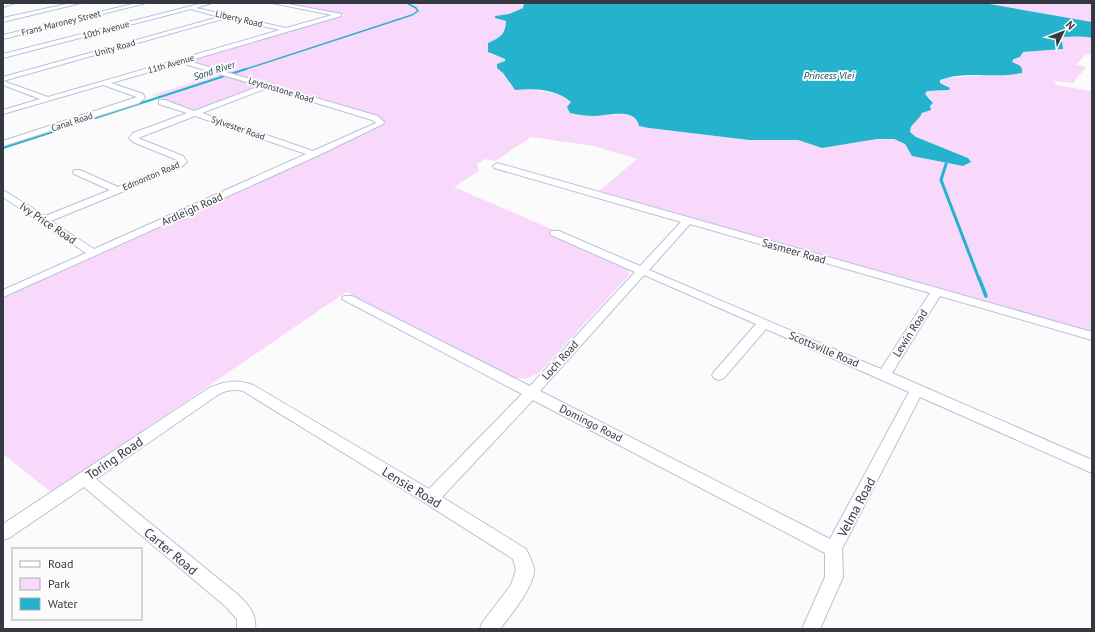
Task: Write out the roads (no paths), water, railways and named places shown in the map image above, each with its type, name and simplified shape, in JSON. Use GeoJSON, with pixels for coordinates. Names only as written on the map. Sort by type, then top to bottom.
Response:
{"type":"FeatureCollection","features":[{"type":"Feature","properties":{"kind":"street"},"geometry":{"type":"LineString","coordinates":[[3,5],[12,3]]}},
{"type":"Feature","properties":{"kind":"street"},"geometry":{"type":"LineString","coordinates":[[3,20],[78,3]]}},
{"type":"Feature","properties":{"kind":"street","name":"Frans Maroney Street"},"geometry":{"type":"LineString","coordinates":[[3,37],[143,3]]}},
{"type":"Feature","properties":{"kind":"street","name":"10th Avenue"},"geometry":{"type":"LineString","coordinates":[[3,56],[209,3]]}},
{"type":"Feature","properties":{"kind":"street","name":"11th Avenue"},"geometry":{"type":"LineString","coordinates":[[3,112],[339,15],[275,3]]}},
{"type":"Feature","properties":{"kind":"street","name":"Liberty Road"},"geometry":{"type":"LineString","coordinates":[[190,8],[288,30]]}},
{"type":"Feature","properties":{"kind":"street","name":"Unity Road"},"geometry":{"type":"LineString","coordinates":[[3,79],[227,16]]}},
{"type":"Feature","properties":{"kind":"street","name":"Frans Maroney Street"},"geometry":{"type":"LineString","coordinates":[[16,47],[27,50]]}},
{"type":"Feature","properties":{"kind":"street"},"geometry":{"type":"LineString","coordinates":[[199,49],[211,52]]}},
{"type":"Feature","properties":{"kind":"street","name":"Leytonstone Road"},"geometry":{"type":"LineString","coordinates":[[182,61],[375,118],[380,122]]}},
{"type":"Feature","properties":{"kind":"street"},"geometry":{"type":"LineString","coordinates":[[3,83],[47,99]]}},
{"type":"Feature","properties":{"kind":"street","name":"Canal Road"},"geometry":{"type":"LineString","coordinates":[[3,144],[136,101],[141,98],[140,96],[104,83]]}},
{"type":"Feature","properties":{"kind":"street","name":"Edmonton Road"},"geometry":{"type":"LineString","coordinates":[[44,220],[182,163],[183,160],[180,158],[136,140],[134,138],[138,134],[267,86]]}},
{"type":"Feature","properties":{"kind":"street","name":"Sylvester Road"},"geometry":{"type":"LineString","coordinates":[[162,102],[314,154]]}},
{"type":"Feature","properties":{"kind":"street","name":"Ardleigh Road"},"geometry":{"type":"LineString","coordinates":[[3,294],[377,126],[380,122]]}},
{"type":"Feature","properties":{"kind":"street","name":"Sasmeer Road"},"geometry":{"type":"LineString","coordinates":[[497,166],[1092,336]]}},
{"type":"Feature","properties":{"kind":"street"},"geometry":{"type":"LineString","coordinates":[[77,172],[117,190]]}},
{"type":"Feature","properties":{"kind":"street","name":"Ivy Price Road"},"geometry":{"type":"LineString","coordinates":[[3,193],[94,253]]}},
{"type":"Feature","properties":{"kind":"street","name":"Loch Road"},"geometry":{"type":"LineString","coordinates":[[431,498],[531,392],[688,220]]}},
{"type":"Feature","properties":{"kind":"street","name":"Scottsville Road"},"geometry":{"type":"LineString","coordinates":[[555,233],[884,375],[1092,467]]}},
{"type":"Feature","properties":{"kind":"street","name":"Lewin Road"},"geometry":{"type":"LineString","coordinates":[[884,375],[937,292]]}},
{"type":"Feature","properties":{"kind":"street","name":"Domingo Road"},"geometry":{"type":"LineString","coordinates":[[348,298],[833,549]]}},
{"type":"Feature","properties":{"kind":"street"},"geometry":{"type":"LineString","coordinates":[[719,375],[764,324]]}},
{"type":"Feature","properties":{"kind":"street","name":"Lensie Road"},"geometry":{"type":"LineString","coordinates":[[226,386],[238,385],[248,388],[431,498],[520,554],[525,570],[518,589],[489,629]]}},
{"type":"Feature","properties":{"kind":"street","name":"Toring Road"},"geometry":{"type":"LineString","coordinates":[[3,533],[214,391],[226,386]]}},
{"type":"Feature","properties":{"kind":"street","name":"Velma Road"},"geometry":{"type":"LineString","coordinates":[[811,629],[834,577],[833,549],[917,390]]}},
{"type":"Feature","properties":{"kind":"street","name":"Carter Road"},"geometry":{"type":"LineString","coordinates":[[84,478],[231,600],[244,613],[246,619],[246,629]]}},
{"type":"Feature","properties":{"kind":"water","name":"Princess Vlei"},"geometry":{"type":"Polygon","coordinates":[[[524,3],[984,3],[1092,22],[1092,38],[1060,38],[1056,39],[1062,42],[1063,49],[1023,52],[1020,57],[1014,59],[1012,62],[1021,67],[1022,73],[1012,75],[971,75],[950,77],[940,80],[940,83],[950,88],[949,90],[927,91],[925,94],[933,103],[930,106],[931,110],[922,113],[911,126],[910,132],[916,137],[968,158],[971,162],[963,166],[912,156],[905,144],[894,139],[877,139],[822,148],[798,140],[749,140],[649,128],[639,126],[632,116],[627,114],[592,116],[570,113],[567,107],[571,102],[559,94],[537,89],[515,90],[503,73],[497,68],[497,64],[505,61],[505,59],[488,52],[488,43],[502,35],[505,30],[506,21],[495,18],[495,16],[509,14],[523,8],[524,3]]]}},
{"type":"Feature","properties":{"kind":"waterway","name":"Sand River"},"geometry":{"type":"LineString","coordinates":[[243,70],[412,15],[418,11],[416,8],[407,3]]}},
{"type":"Feature","properties":{"kind":"waterway","name":"Sand River"},"geometry":{"type":"LineString","coordinates":[[3,148],[246,69]]}},
{"type":"Feature","properties":{"kind":"waterway"},"geometry":{"type":"LineString","coordinates":[[946,164],[941,180],[979,279]]}},
{"type":"Feature","properties":{"kind":"waterway"},"geometry":{"type":"LineString","coordinates":[[979,278],[986,296]]}}]}
